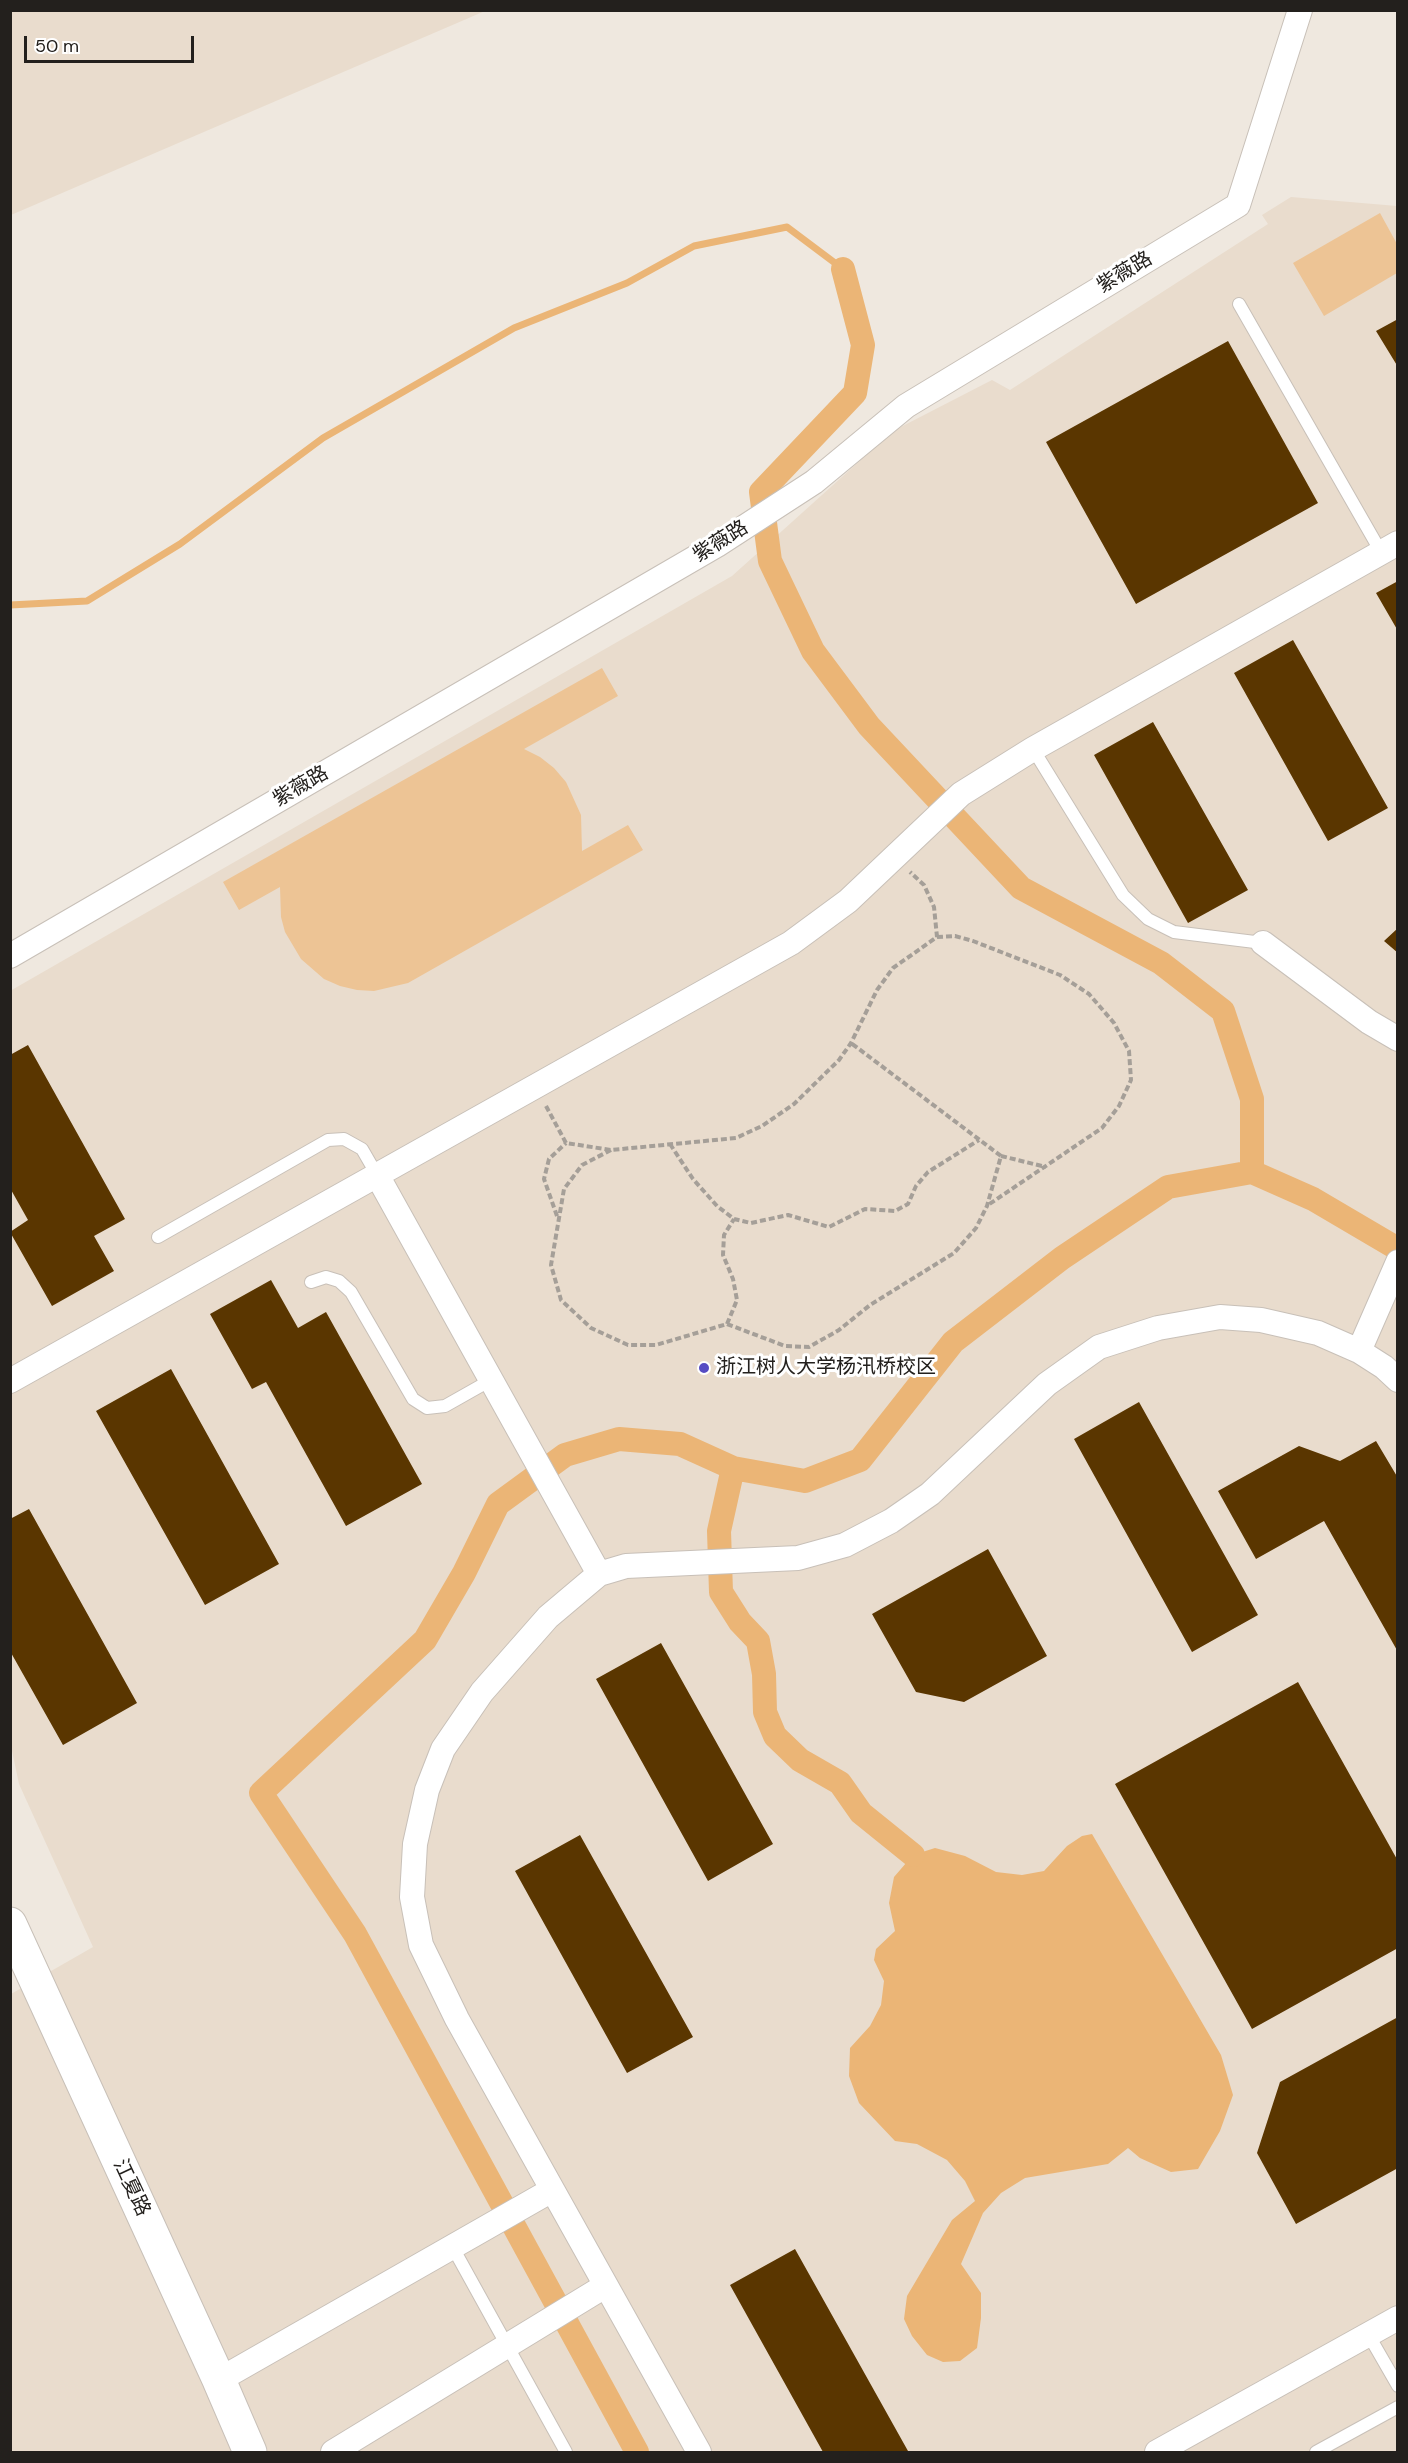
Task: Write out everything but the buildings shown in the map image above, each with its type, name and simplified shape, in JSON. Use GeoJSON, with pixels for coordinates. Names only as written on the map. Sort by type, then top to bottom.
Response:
{"type":"FeatureCollection","features":[{"type":"Feature","properties":{"kind":"street","name":"紫薇路"},"geometry":{"type":"LineString","coordinates":[[10,956],[717,545],[814,482],[906,406],[1238,205],[1300,10]]}},
{"type":"Feature","properties":{"kind":"street"},"geometry":{"type":"LineString","coordinates":[[10,1381],[791,943],[848,901],[961,794],[1033,749],[1390,548]]}},
{"type":"Feature","properties":{"kind":"street"},"geometry":{"type":"LineString","coordinates":[[1263,943],[1369,1022],[1398,1039]]}},
{"type":"Feature","properties":{"kind":"street"},"geometry":{"type":"LineString","coordinates":[[377,1175],[599,1575]]}},
{"type":"Feature","properties":{"kind":"street"},"geometry":{"type":"LineString","coordinates":[[1359,1351],[1398,1262]]}},
{"type":"Feature","properties":{"kind":"street"},"geometry":{"type":"LineString","coordinates":[[699,2452],[457,2019],[421,1945],[412,1896],[415,1844],[427,1790],[443,1749],[482,1692],[540,1625],[599,1575],[626,1566],[798,1558],[845,1545],[891,1521],[930,1494],[1047,1384],[1099,1347],[1158,1328],[1220,1317],[1261,1320],[1318,1333],[1359,1351],[1384,1367],[1398,1380]]}},
{"type":"Feature","properties":{"kind":"street","name":"江夏路"},"geometry":{"type":"LineString","coordinates":[[10,1924],[18,1960],[219,2380],[250,2452]]}},
{"type":"Feature","properties":{"kind":"street"},"geometry":{"type":"LineString","coordinates":[[219,2380],[552,2190]]}},
{"type":"Feature","properties":{"kind":"street"},"geometry":{"type":"LineString","coordinates":[[333,2452],[605,2286]]}},
{"type":"Feature","properties":{"kind":"street"},"geometry":{"type":"LineString","coordinates":[[1157,2452],[1398,2318]]}},
{"type":"Feature","properties":{"kind":"lane"},"geometry":{"type":"LineString","coordinates":[[1239,304],[1390,548]]}},
{"type":"Feature","properties":{"kind":"lane"},"geometry":{"type":"LineString","coordinates":[[1033,749],[1123,895],[1148,919],[1174,932],[1263,943]]}},
{"type":"Feature","properties":{"kind":"lane"},"geometry":{"type":"LineString","coordinates":[[158,1237],[328,1140],[344,1139],[362,1149],[377,1175]]}},
{"type":"Feature","properties":{"kind":"lane"},"geometry":{"type":"LineString","coordinates":[[311,1282],[326,1277],[339,1281],[351,1292],[413,1399],[428,1408],[445,1406],[492,1380]]}},
{"type":"Feature","properties":{"kind":"lane"},"geometry":{"type":"LineString","coordinates":[[452,2247],[566,2452]]}},
{"type":"Feature","properties":{"kind":"lane"},"geometry":{"type":"LineString","coordinates":[[1368,2334],[1398,2386]]}},
{"type":"Feature","properties":{"kind":"lane"},"geometry":{"type":"LineString","coordinates":[[1316,2452],[1398,2407]]}},
{"type":"Feature","properties":{"kind":"path"},"geometry":{"type":"LineString","coordinates":[[895,856],[924,885],[934,907],[937,937]]}},
{"type":"Feature","properties":{"kind":"path"},"geometry":{"type":"LineString","coordinates":[[566,1143],[612,1150],[736,1138],[762,1126],[794,1104],[839,1060],[851,1043],[877,990],[893,968],[937,937],[955,936],[1060,975],[1089,994],[1114,1023],[1129,1051],[1131,1080],[1119,1106],[1102,1128],[987,1206]]}},
{"type":"Feature","properties":{"kind":"path"},"geometry":{"type":"LineString","coordinates":[[851,1043],[1001,1156],[1046,1167]]}},
{"type":"Feature","properties":{"kind":"path"},"geometry":{"type":"LineString","coordinates":[[536,1087],[566,1143]]}},
{"type":"Feature","properties":{"kind":"path"},"geometry":{"type":"LineString","coordinates":[[670,1144],[693,1179],[717,1206],[734,1219],[751,1223],[788,1215],[829,1227],[865,1209],[894,1211],[909,1204],[916,1186],[928,1172],[979,1140]]}},
{"type":"Feature","properties":{"kind":"path"},"geometry":{"type":"LineString","coordinates":[[558,1218],[544,1179],[549,1159],[566,1143]]}},
{"type":"Feature","properties":{"kind":"path"},"geometry":{"type":"LineString","coordinates":[[612,1150],[582,1166],[564,1189],[551,1265],[561,1300],[591,1328],[628,1345],[656,1345],[727,1324],[785,1346],[809,1347],[839,1330],[870,1305],[954,1253],[976,1228],[987,1206],[1001,1156]]}},
{"type":"Feature","properties":{"kind":"path"},"geometry":{"type":"LineString","coordinates":[[727,1324],[737,1300],[733,1279],[723,1255],[724,1235],[734,1219]]}},
{"type":"Feature","properties":{"kind":"shaded area"},"geometry":{"type":"Polygon","coordinates":[[[11,10],[485,10],[485,11],[11,215],[11,10]]]}},
{"type":"Feature","properties":{"kind":"shaded area","name":"浙江树人大学杨汛桥校区"},"geometry":{"type":"Polygon","coordinates":[[[1291,197],[1397,206],[1397,2452],[11,2452],[11,1994],[93,1947],[19,1784],[11,1746],[10,991],[732,576],[893,431],[992,380],[1010,390],[1268,224],[1262,215],[1291,197]]]}},
{"type":"Feature","properties":{"kind":"shaded area"},"geometry":{"type":"Polygon","coordinates":[[[1380,213],[1397,244],[1397,273],[1324,316],[1293,263],[1380,213]]]}},
{"type":"Feature","properties":{"kind":"shaded area"},"geometry":{"type":"Polygon","coordinates":[[[602,668],[618,696],[524,749],[540,757],[554,768],[566,782],[581,815],[582,851],[628,825],[643,850],[408,983],[374,991],[340,986],[324,979],[301,959],[285,932],[281,917],[280,887],[239,910],[223,882],[602,668]]]}},
{"type":"Feature","properties":{"kind":"shaded area"},"geometry":{"type":"Polygon","coordinates":[[[1092,1834],[1221,2055],[1233,2095],[1220,2131],[1198,2169],[1171,2172],[1140,2158],[1128,2148],[1108,2164],[1025,2178],[1001,2193],[983,2213],[961,2264],[981,2293],[981,2318],[977,2348],[960,2361],[943,2362],[927,2355],[912,2336],[904,2319],[907,2296],[952,2220],[975,2201],[965,2181],[947,2160],[917,2144],[895,2141],[859,2103],[849,2076],[850,2048],[870,2026],[881,2005],[884,1981],[874,1960],[876,1949],[895,1931],[889,1903],[894,1877],[913,1855],[935,1848],[965,1856],[996,1872],[1022,1875],[1044,1871],[1067,1846],[1082,1836],[1092,1834]]]}},
{"type":"Feature","properties":{"kind":"waterway"},"geometry":{"type":"LineString","coordinates":[[10,605],[87,601],[180,544],[323,438],[514,328],[627,283],[694,246],[787,227],[843,269]]}},
{"type":"Feature","properties":{"kind":"waterway"},"geometry":{"type":"LineString","coordinates":[[843,269],[863,345],[855,393],[761,492],[770,561],[813,651],[869,726],[1021,888],[1161,963],[1223,1011],[1252,1099],[1252,1172]]}},
{"type":"Feature","properties":{"kind":"waterway"},"geometry":{"type":"LineString","coordinates":[[637,2452],[355,1934],[261,1793],[425,1640],[464,1573],[498,1504],[565,1455],[619,1439],[680,1444],[733,1468],[805,1481],[860,1460],[953,1342],[1062,1258],[1168,1187],[1252,1172],[1313,1199],[1398,1249]]}},
{"type":"Feature","properties":{"kind":"waterway"},"geometry":{"type":"LineString","coordinates":[[733,1468],[719,1531],[721,1592],[740,1622],[758,1641],[764,1674],[765,1712],[775,1736],[800,1760],[840,1783],[861,1813],[913,1855]]}},
{"type":"Feature","properties":{"kind":"place","name":"浙江树人大学杨汛桥校区"},"geometry":{"type":"Point","coordinates":[704,1368]}}]}
